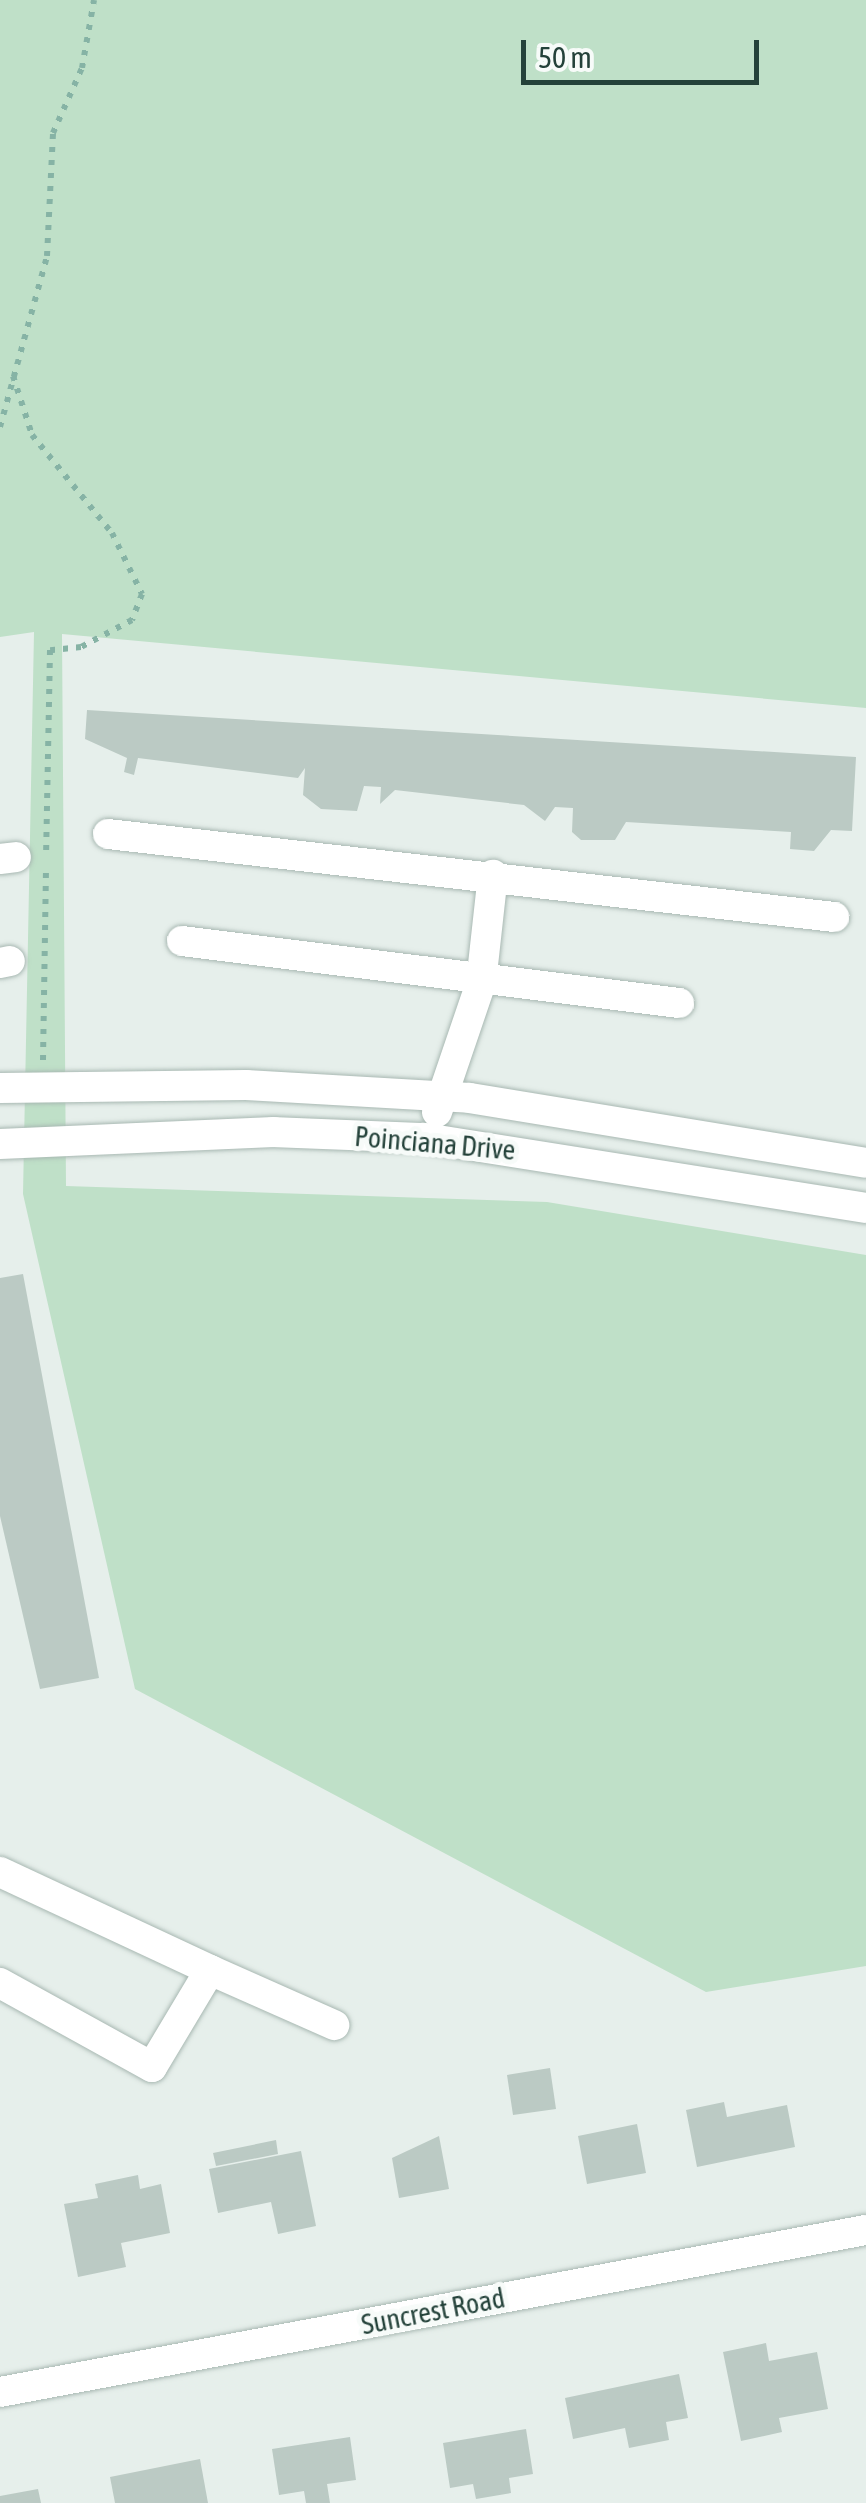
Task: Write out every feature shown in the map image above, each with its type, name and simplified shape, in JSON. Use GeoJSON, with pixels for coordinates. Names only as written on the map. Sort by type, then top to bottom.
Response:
{"type":"FeatureCollection","features":[{"type":"Feature","properties":{"kind":"street"},"geometry":{"type":"LineString","coordinates":[[108,834],[834,917]]}},
{"type":"Feature","properties":{"kind":"street"},"geometry":{"type":"LineString","coordinates":[[433,1140],[438,1096],[482,983],[493,875]]}},
{"type":"Feature","properties":{"kind":"street"},"geometry":{"type":"LineString","coordinates":[[182,941],[482,983],[679,1003]]}},
{"type":"Feature","properties":{"kind":"street","name":"Poinciana Drive"},"geometry":{"type":"LineString","coordinates":[[0,1088],[246,1085],[438,1096],[866,1163]]}},
{"type":"Feature","properties":{"kind":"street","name":"Poinciana Drive"},"geometry":{"type":"LineString","coordinates":[[0,1144],[274,1132],[433,1140],[866,1208]]}},
{"type":"Feature","properties":{"kind":"street"},"geometry":{"type":"LineString","coordinates":[[0,1872],[334,2025]]}},
{"type":"Feature","properties":{"kind":"street"},"geometry":{"type":"LineString","coordinates":[[0,1983],[152,2067],[210,1970]]}},
{"type":"Feature","properties":{"kind":"street","name":"Suncrest Road"},"geometry":{"type":"LineString","coordinates":[[0,2392],[866,2230]]}},
{"type":"Feature","properties":{"kind":"path"},"geometry":{"type":"LineString","coordinates":[[0,428],[47,256],[53,134],[82,68],[94,0]]}},
{"type":"Feature","properties":{"kind":"path"},"geometry":{"type":"LineString","coordinates":[[13,376],[32,435],[112,533],[142,594],[132,620],[81,648],[50,650],[43,1068]]}},
{"type":"Feature","properties":{"kind":"green space"},"geometry":{"type":"Polygon","coordinates":[[[0,0],[866,0],[866,708],[62,634],[66,1186],[547,1202],[866,1255],[866,1966],[706,1992],[135,1689],[23,1194],[34,632],[0,637],[0,0]]]}},
{"type":"Feature","properties":{"kind":"building"},"geometry":{"type":"Polygon","coordinates":[[[87,710],[856,757],[852,831],[831,830],[814,851],[790,849],[791,832],[626,822],[615,840],[581,840],[572,832],[573,808],[555,807],[545,821],[524,805],[395,790],[380,804],[381,787],[364,786],[357,811],[321,809],[303,795],[305,768],[298,778],[138,758],[134,775],[124,772],[127,758],[85,739],[87,710]]]}},
{"type":"Feature","properties":{"kind":"building"},"geometry":{"type":"Polygon","coordinates":[[[23,1274],[99,1678],[40,1689],[0,1516],[0,1278],[23,1274]]]}},
{"type":"Feature","properties":{"kind":"building"},"geometry":{"type":"Polygon","coordinates":[[[550,2068],[556,2109],[513,2115],[507,2075],[550,2068]]]}},
{"type":"Feature","properties":{"kind":"building"},"geometry":{"type":"Polygon","coordinates":[[[724,2102],[727,2117],[787,2105],[795,2147],[697,2167],[686,2110],[724,2102]]]}},
{"type":"Feature","properties":{"kind":"building"},"geometry":{"type":"Polygon","coordinates":[[[637,2124],[646,2173],[587,2184],[578,2136],[637,2124]]]}},
{"type":"Feature","properties":{"kind":"building"},"geometry":{"type":"Polygon","coordinates":[[[439,2136],[449,2189],[399,2198],[392,2158],[439,2136]]]}},
{"type":"Feature","properties":{"kind":"building"},"geometry":{"type":"Polygon","coordinates":[[[276,2140],[278,2154],[216,2166],[213,2153],[276,2140]]]}},
{"type":"Feature","properties":{"kind":"building"},"geometry":{"type":"Polygon","coordinates":[[[301,2151],[316,2226],[278,2234],[271,2202],[218,2213],[209,2169],[301,2151]]]}},
{"type":"Feature","properties":{"kind":"building"},"geometry":{"type":"Polygon","coordinates":[[[138,2175],[140,2189],[161,2184],[170,2233],[121,2243],[126,2267],[78,2277],[64,2204],[98,2198],[95,2184],[138,2175]]]}},
{"type":"Feature","properties":{"kind":"building"},"geometry":{"type":"Polygon","coordinates":[[[766,2343],[769,2361],[817,2352],[828,2409],[779,2418],[782,2432],[741,2441],[723,2352],[766,2343]]]}},
{"type":"Feature","properties":{"kind":"building"},"geometry":{"type":"Polygon","coordinates":[[[679,2374],[688,2418],[666,2422],[669,2440],[629,2448],[625,2428],[573,2439],[565,2398],[679,2374]]]}},
{"type":"Feature","properties":{"kind":"building"},"geometry":{"type":"Polygon","coordinates":[[[526,2429],[533,2474],[509,2478],[511,2493],[476,2499],[473,2484],[450,2488],[443,2443],[526,2429]]]}},
{"type":"Feature","properties":{"kind":"building"},"geometry":{"type":"Polygon","coordinates":[[[350,2437],[356,2480],[327,2484],[330,2503],[306,2503],[304,2491],[279,2495],[272,2449],[350,2437]]]}},
{"type":"Feature","properties":{"kind":"building"},"geometry":{"type":"Polygon","coordinates":[[[200,2459],[208,2503],[115,2503],[110,2477],[200,2459]]]}},
{"type":"Feature","properties":{"kind":"building"},"geometry":{"type":"Polygon","coordinates":[[[38,2489],[41,2503],[0,2503],[0,2496],[38,2489]]]}}]}
